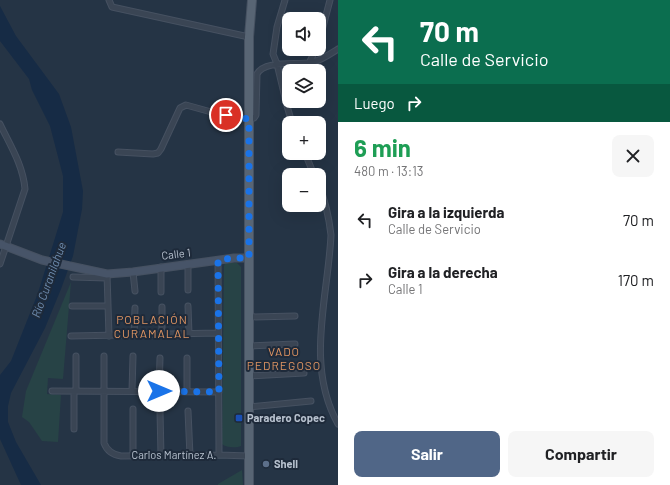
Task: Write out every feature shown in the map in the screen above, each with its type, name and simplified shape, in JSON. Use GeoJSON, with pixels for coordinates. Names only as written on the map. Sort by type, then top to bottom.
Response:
{"type":"FeatureCollection","features":[{"type":"Feature","properties":{"kind":"main road"},"geometry":{"type":"LineString","coordinates":[[249,485],[249,37],[252,0]]}},
{"type":"Feature","properties":{"kind":"street"},"geometry":{"type":"LineString","coordinates":[[110,0],[112,7],[249,37]]}},
{"type":"Feature","properties":{"kind":"street"},"geometry":{"type":"LineString","coordinates":[[285,0],[277,27],[273,54],[277,64],[285,102],[290,116]]}},
{"type":"Feature","properties":{"kind":"street"},"geometry":{"type":"LineString","coordinates":[[326,15],[330,0]]}},
{"type":"Feature","properties":{"kind":"street"},"geometry":{"type":"LineString","coordinates":[[118,152],[158,153],[162,149],[180,108],[186,105],[215,113],[249,119],[254,118],[256,115],[257,73],[261,69],[277,64],[309,63],[320,60],[338,49]]}},
{"type":"Feature","properties":{"kind":"street"},"geometry":{"type":"LineString","coordinates":[[309,63],[312,56]]}},
{"type":"Feature","properties":{"kind":"street"},"geometry":{"type":"LineString","coordinates":[[0,124],[19,162],[24,176],[25,188],[4,245],[0,264]]}},
{"type":"Feature","properties":{"kind":"street"},"geometry":{"type":"LineString","coordinates":[[326,203],[331,235],[321,323],[322,363],[324,383],[338,424]]}},
{"type":"Feature","properties":{"kind":"street","name":"Calle 1"},"geometry":{"type":"LineString","coordinates":[[4,245],[42,260],[107,276],[161,267],[234,258],[249,258]]}},
{"type":"Feature","properties":{"kind":"street"},"geometry":{"type":"LineString","coordinates":[[218,260],[219,455]]}},
{"type":"Feature","properties":{"kind":"street"},"geometry":{"type":"LineString","coordinates":[[188,264],[188,290]]}},
{"type":"Feature","properties":{"kind":"street"},"geometry":{"type":"LineString","coordinates":[[161,267],[161,292]]}},
{"type":"Feature","properties":{"kind":"street"},"geometry":{"type":"LineString","coordinates":[[133,272],[134,291]]}},
{"type":"Feature","properties":{"kind":"street"},"geometry":{"type":"LineString","coordinates":[[72,277],[107,276],[109,336]]}},
{"type":"Feature","properties":{"kind":"street"},"geometry":{"type":"LineString","coordinates":[[72,306],[107,306]]}},
{"type":"Feature","properties":{"kind":"street"},"geometry":{"type":"LineString","coordinates":[[188,306],[189,334]]}},
{"type":"Feature","properties":{"kind":"street"},"geometry":{"type":"LineString","coordinates":[[162,307],[162,335]]}},
{"type":"Feature","properties":{"kind":"street"},"geometry":{"type":"LineString","coordinates":[[134,335],[135,308]]}},
{"type":"Feature","properties":{"kind":"street"},"geometry":{"type":"LineString","coordinates":[[249,317],[295,316]]}},
{"type":"Feature","properties":{"kind":"street"},"geometry":{"type":"LineString","coordinates":[[71,336],[218,333]]}},
{"type":"Feature","properties":{"kind":"street"},"geometry":{"type":"LineString","coordinates":[[249,346],[295,344]]}},
{"type":"Feature","properties":{"kind":"street"},"geometry":{"type":"LineString","coordinates":[[74,430],[76,356]]}},
{"type":"Feature","properties":{"kind":"street"},"geometry":{"type":"LineString","coordinates":[[103,391],[104,356]]}},
{"type":"Feature","properties":{"kind":"street"},"geometry":{"type":"LineString","coordinates":[[132,391],[133,356]]}},
{"type":"Feature","properties":{"kind":"street"},"geometry":{"type":"LineString","coordinates":[[159,391],[160,358]]}},
{"type":"Feature","properties":{"kind":"street"},"geometry":{"type":"LineString","coordinates":[[187,358],[187,391]]}},
{"type":"Feature","properties":{"kind":"street"},"geometry":{"type":"LineString","coordinates":[[249,376],[304,373]]}},
{"type":"Feature","properties":{"kind":"street"},"geometry":{"type":"LineString","coordinates":[[52,391],[219,392]]}},
{"type":"Feature","properties":{"kind":"street","name":"Carlos Martínez A."},"geometry":{"type":"LineString","coordinates":[[103,391],[104,443],[107,448],[116,455],[249,456]]}},
{"type":"Feature","properties":{"kind":"street"},"geometry":{"type":"LineString","coordinates":[[249,407],[311,401]]}},
{"type":"Feature","properties":{"kind":"street"},"geometry":{"type":"LineString","coordinates":[[133,409],[133,455]]}},
{"type":"Feature","properties":{"kind":"street"},"geometry":{"type":"LineString","coordinates":[[160,411],[161,456]]}},
{"type":"Feature","properties":{"kind":"street"},"geometry":{"type":"LineString","coordinates":[[188,411],[190,456]]}},
{"type":"Feature","properties":{"kind":"green space"},"geometry":{"type":"Polygon","coordinates":[[[225,263],[237,263],[241,267],[241,446],[234,447],[229,447],[222,444],[225,263]]]}},
{"type":"Feature","properties":{"kind":"green space"},"geometry":{"type":"Polygon","coordinates":[[[71,282],[63,379],[48,378],[47,394],[61,395],[58,442],[42,441],[29,422],[22,417],[26,391],[71,282]]]}},
{"type":"Feature","properties":{"kind":"green space"},"geometry":{"type":"Polygon","coordinates":[[[242,470],[243,485],[218,485],[218,484],[242,470]]]}},
{"type":"Feature","properties":{"kind":"water","name":"Río Curanilahue"},"geometry":{"type":"Polygon","coordinates":[[[0,6],[16,36],[59,94],[71,127],[83,191],[82,209],[73,256],[45,328],[11,393],[8,406],[8,422],[16,442],[41,485],[21,485],[0,439],[0,375],[11,361],[38,293],[63,212],[63,176],[50,126],[32,90],[29,79],[0,41],[0,6]]]}},
{"type":"Feature","properties":{"kind":"place","name":"Paradero Copec"},"geometry":{"type":"Point","coordinates":[239,418]}},
{"type":"Feature","properties":{"kind":"place","name":"Shell"},"geometry":{"type":"Point","coordinates":[266,464]}},
{"type":"Feature","properties":{"kind":"district","name":"POBLACIÓN CURAMALAL"},"geometry":{"type":"Point","coordinates":[152,327]}},
{"type":"Feature","properties":{"kind":"district","name":"VADO PEDREGOSO"},"geometry":{"type":"Point","coordinates":[284,359]}},
{"type":"Feature","properties":{"kind":"route"},"geometry":{"type":"LineString","coordinates":[[159,391],[219,392],[218,260],[249,258],[249,119],[226,115]]}}]}
